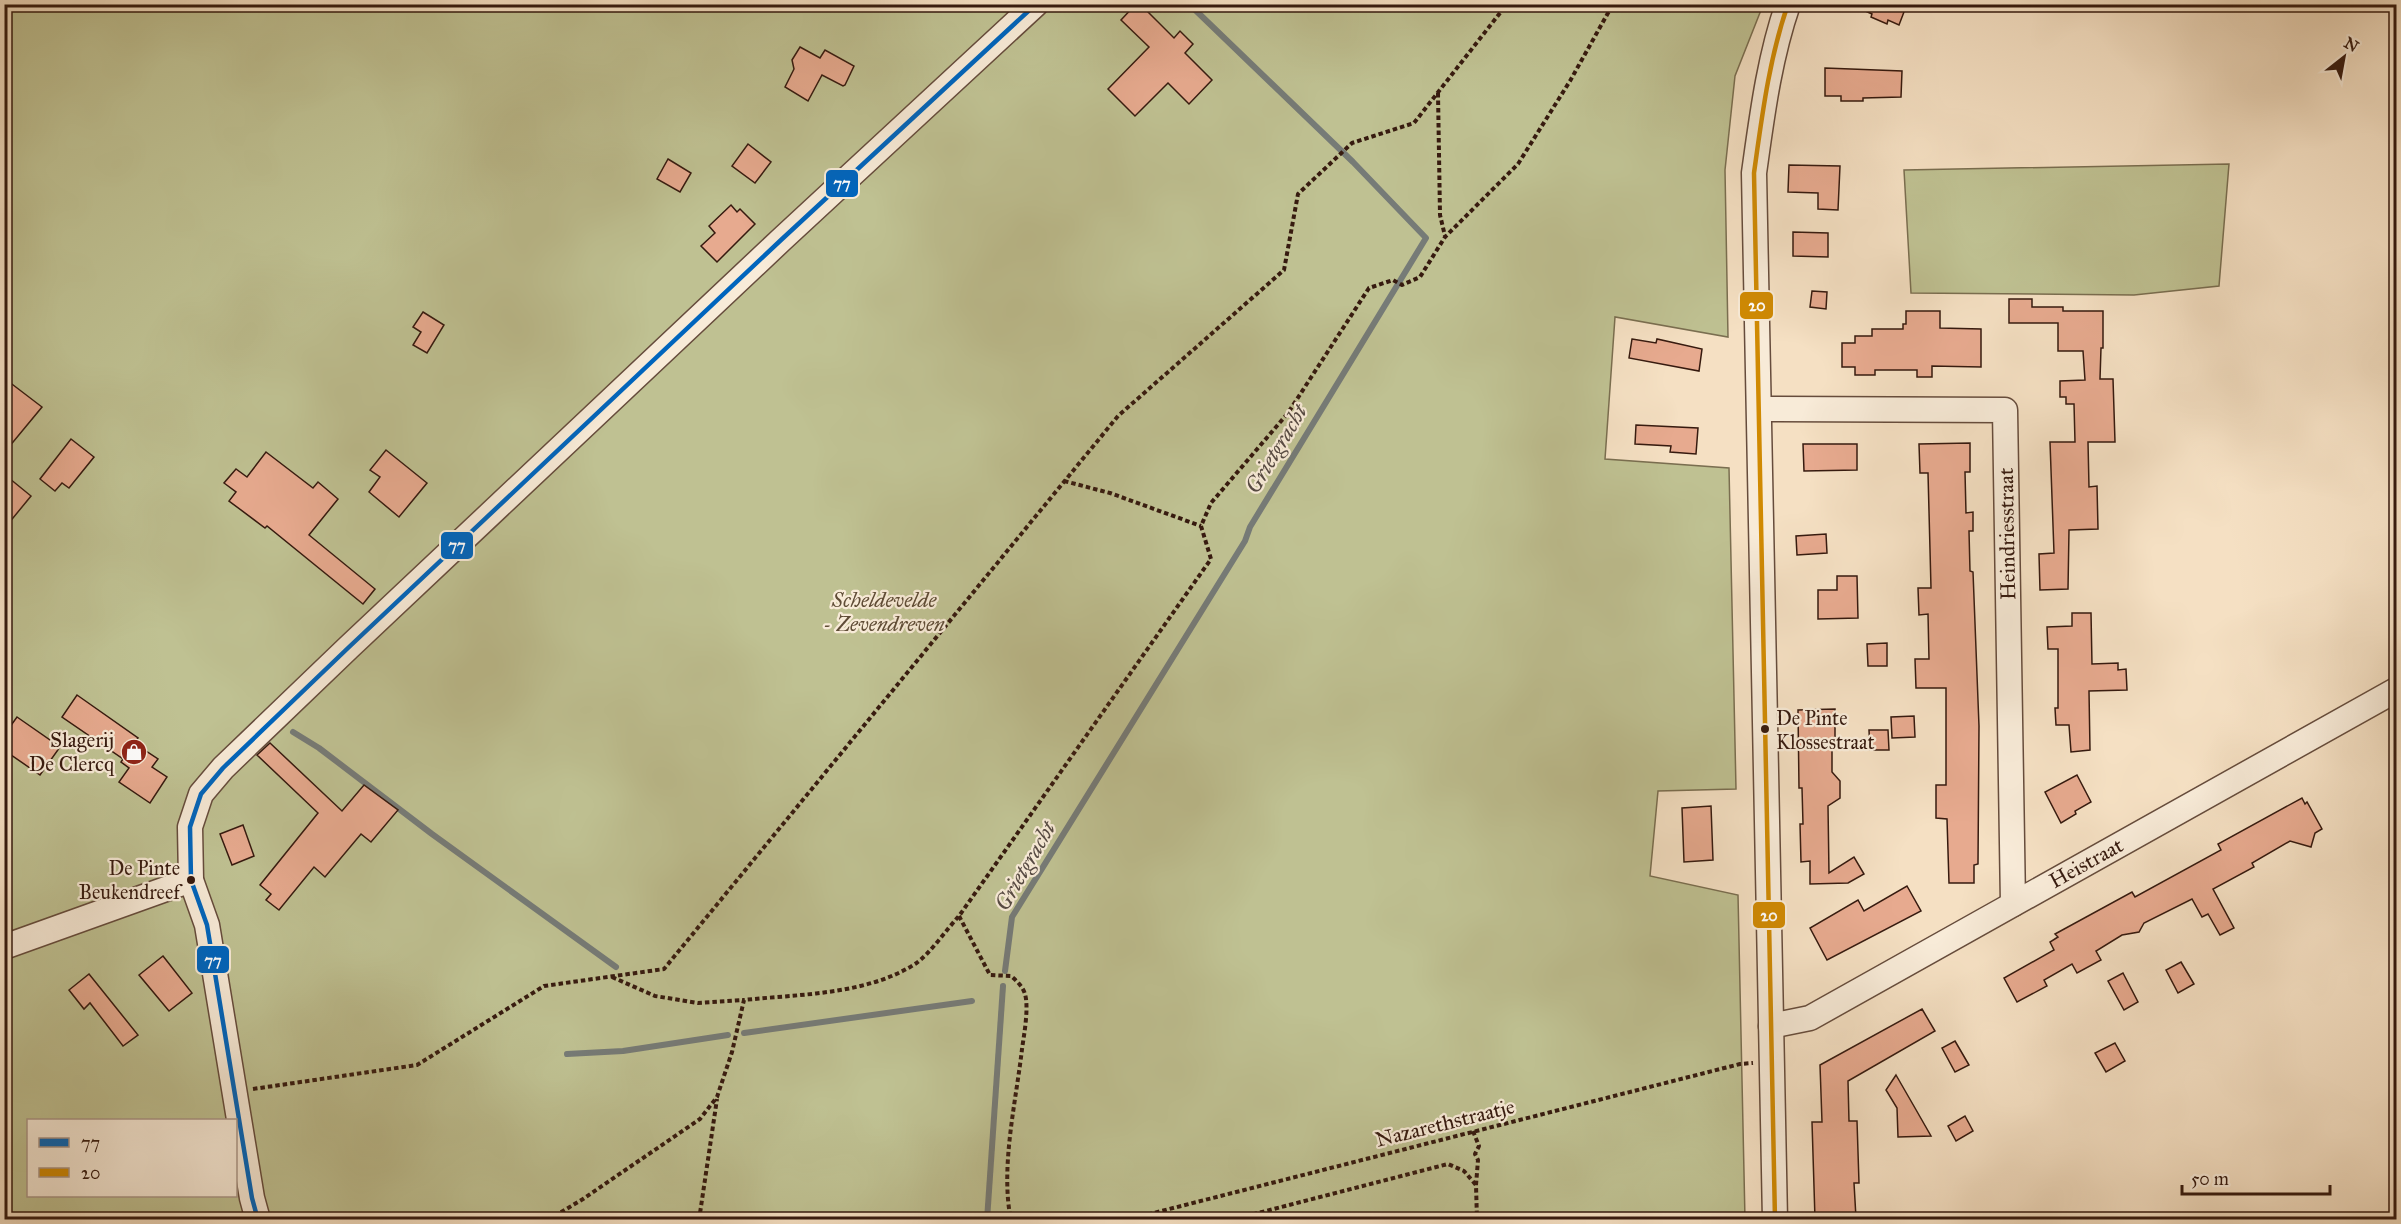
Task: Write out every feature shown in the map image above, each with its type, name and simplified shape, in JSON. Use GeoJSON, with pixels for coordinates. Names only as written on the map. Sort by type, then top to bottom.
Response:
{"type":"FeatureCollection","features":[{"type":"Feature","properties":{"kind":"street"},"geometry":{"type":"LineString","coordinates":[[258,1220],[252,1198],[207,925],[191,880],[190,827],[201,794],[223,768],[716,301],[1036,4]]}},
{"type":"Feature","properties":{"kind":"street"},"geometry":{"type":"LineString","coordinates":[[1775,1220],[1754,173],[1763,105],[1777,36],[1788,4]]}},
{"type":"Feature","properties":{"kind":"street","name":"Heindriesstraat"},"geometry":{"type":"LineString","coordinates":[[1760,408],[2005,411],[2013,904]]}},
{"type":"Feature","properties":{"kind":"street","name":"Heistraat"},"geometry":{"type":"LineString","coordinates":[[1771,1026],[1809,1018],[2397,690]]}},
{"type":"Feature","properties":{"kind":"street"},"geometry":{"type":"LineString","coordinates":[[4,947],[191,880]]}},
{"type":"Feature","properties":{"kind":"path"},"geometry":{"type":"LineString","coordinates":[[235,1092],[417,1065],[544,986],[664,969],[1118,416],[1284,270],[1298,194],[1352,143],[1414,123],[1507,4]]}},
{"type":"Feature","properties":{"kind":"path"},"geometry":{"type":"LineString","coordinates":[[611,977],[655,996],[698,1003],[837,990],[875,983],[916,963],[959,916],[1211,559],[1201,526],[1211,503],[1288,413],[1369,288],[1393,280],[1402,285],[1420,277],[1445,237],[1518,164],[1570,81],[1613,4]]}},
{"type":"Feature","properties":{"kind":"path"},"geometry":{"type":"LineString","coordinates":[[1438,93],[1440,215],[1445,237]]}},
{"type":"Feature","properties":{"kind":"path"},"geometry":{"type":"LineString","coordinates":[[1064,481],[1110,493],[1201,526]]}},
{"type":"Feature","properties":{"kind":"path"},"geometry":{"type":"LineString","coordinates":[[959,916],[990,975],[1011,976],[1023,989],[1026,997],[1024,1032],[1008,1162],[1008,1208],[1011,1220]]}},
{"type":"Feature","properties":{"kind":"path"},"geometry":{"type":"LineString","coordinates":[[699,1220],[717,1096],[732,1052],[744,1000]]}},
{"type":"Feature","properties":{"kind":"path","name":"Nazarethstraatje"},"geometry":{"type":"LineString","coordinates":[[1126,1220],[1740,1064],[1771,1063]]}},
{"type":"Feature","properties":{"kind":"path"},"geometry":{"type":"LineString","coordinates":[[4,1096],[4,1102]]}},
{"type":"Feature","properties":{"kind":"path"},"geometry":{"type":"LineString","coordinates":[[548,1220],[583,1199],[700,1119],[717,1096]]}},
{"type":"Feature","properties":{"kind":"path"},"geometry":{"type":"LineString","coordinates":[[1473,1131],[1479,1146],[1475,1154],[1478,1161],[1477,1220]]}},
{"type":"Feature","properties":{"kind":"path"},"geometry":{"type":"LineString","coordinates":[[1231,1220],[1448,1164],[1464,1171],[1476,1185]]}},
{"type":"Feature","properties":{"kind":"path"},"geometry":{"type":"LineString","coordinates":[[4,1199],[14,1220]]}},
{"type":"Feature","properties":{"kind":"green space","name":"Scheldevelde - Zevendreven"},"geometry":{"type":"Polygon","coordinates":[[[5,5],[1763,5],[1735,76],[1725,170],[1728,337],[1615,317],[1605,459],[1729,468],[1736,789],[1658,791],[1650,876],[1738,895],[1745,1219],[5,1220],[5,5]]]}},
{"type":"Feature","properties":{"kind":"green space"},"geometry":{"type":"Polygon","coordinates":[[[2229,164],[2219,286],[2134,295],[1911,293],[1904,170],[2229,164]]]}},
{"type":"Feature","properties":{"kind":"building"},"geometry":{"type":"Polygon","coordinates":[[[1136,4],[1140,4],[1174,38],[1180,31],[1193,44],[1185,53],[1212,80],[1189,104],[1168,83],[1135,116],[1108,89],[1149,47],[1121,20],[1136,4]]]}},
{"type":"Feature","properties":{"kind":"building"},"geometry":{"type":"Polygon","coordinates":[[[1850,4],[1907,4],[1899,25],[1888,20],[1887,24],[1850,4]]]}},
{"type":"Feature","properties":{"kind":"building"},"geometry":{"type":"Polygon","coordinates":[[[800,47],[820,58],[825,50],[854,66],[845,85],[822,75],[808,101],[785,87],[794,69],[792,60],[800,47]]]}},
{"type":"Feature","properties":{"kind":"building"},"geometry":{"type":"Polygon","coordinates":[[[1825,68],[1902,71],[1901,97],[1841,101],[1841,96],[1825,96],[1825,68]]]}},
{"type":"Feature","properties":{"kind":"building"},"geometry":{"type":"Polygon","coordinates":[[[748,144],[771,162],[755,183],[732,166],[748,144]]]}},
{"type":"Feature","properties":{"kind":"building"},"geometry":{"type":"Polygon","coordinates":[[[668,159],[691,173],[680,192],[657,179],[668,159]]]}},
{"type":"Feature","properties":{"kind":"building"},"geometry":{"type":"Polygon","coordinates":[[[1789,165],[1840,166],[1838,210],[1818,209],[1818,193],[1788,192],[1789,165]]]}},
{"type":"Feature","properties":{"kind":"building"},"geometry":{"type":"Polygon","coordinates":[[[731,205],[737,212],[740,209],[755,224],[717,262],[701,246],[715,233],[709,226],[731,205]]]}},
{"type":"Feature","properties":{"kind":"building"},"geometry":{"type":"Polygon","coordinates":[[[1793,232],[1828,233],[1828,257],[1793,256],[1793,232]]]}},
{"type":"Feature","properties":{"kind":"building"},"geometry":{"type":"Polygon","coordinates":[[[1812,291],[1827,292],[1826,309],[1810,307],[1812,291]]]}},
{"type":"Feature","properties":{"kind":"building"},"geometry":{"type":"Polygon","coordinates":[[[2009,299],[2032,299],[2032,307],[2063,307],[2063,311],[2103,311],[2100,379],[2113,379],[2115,442],[2088,442],[2089,487],[2097,486],[2098,529],[2069,530],[2068,589],[2040,590],[2039,554],[2054,553],[2050,442],[2075,442],[2074,404],[2066,404],[2066,397],[2060,397],[2060,381],[2085,380],[2083,351],[2058,351],[2058,323],[2009,323],[2009,299]]]}},
{"type":"Feature","properties":{"kind":"building"},"geometry":{"type":"Polygon","coordinates":[[[1906,311],[1940,311],[1940,328],[1981,329],[1981,367],[1932,366],[1932,377],[1917,377],[1917,370],[1875,370],[1875,375],[1855,375],[1855,367],[1842,367],[1842,343],[1855,343],[1855,336],[1872,336],[1872,329],[1903,329],[1903,324],[1906,324],[1906,311]]]}},
{"type":"Feature","properties":{"kind":"building"},"geometry":{"type":"Polygon","coordinates":[[[423,312],[444,325],[427,353],[413,345],[421,332],[413,327],[423,312]]]}},
{"type":"Feature","properties":{"kind":"building"},"geometry":{"type":"Polygon","coordinates":[[[1632,339],[1656,343],[1657,339],[1702,349],[1699,371],[1629,358],[1632,339]]]}},
{"type":"Feature","properties":{"kind":"building"},"geometry":{"type":"Polygon","coordinates":[[[4,378],[42,407],[4,453],[4,378]]]}},
{"type":"Feature","properties":{"kind":"building"},"geometry":{"type":"Polygon","coordinates":[[[1636,425],[1698,428],[1696,454],[1670,452],[1671,446],[1635,444],[1636,425]]]}},
{"type":"Feature","properties":{"kind":"building"},"geometry":{"type":"Polygon","coordinates":[[[71,439],[94,457],[69,488],[62,483],[55,491],[40,479],[71,439]]]}},
{"type":"Feature","properties":{"kind":"building"},"geometry":{"type":"Polygon","coordinates":[[[1970,443],[1970,472],[1965,472],[1966,513],[1973,512],[1973,531],[1969,531],[1970,571],[1973,572],[1979,726],[1978,864],[1974,865],[1974,883],[1949,883],[1947,819],[1936,818],[1936,785],[1946,785],[1946,688],[1916,688],[1915,659],[1929,659],[1928,614],[1919,615],[1918,588],[1931,588],[1928,473],[1920,473],[1919,444],[1970,443]]]}},
{"type":"Feature","properties":{"kind":"building"},"geometry":{"type":"Polygon","coordinates":[[[1803,444],[1857,444],[1857,470],[1804,471],[1803,444]]]}},
{"type":"Feature","properties":{"kind":"building"},"geometry":{"type":"Polygon","coordinates":[[[386,450],[427,483],[399,517],[369,492],[380,477],[370,470],[386,450]]]}},
{"type":"Feature","properties":{"kind":"building"},"geometry":{"type":"Polygon","coordinates":[[[266,452],[313,488],[318,482],[338,499],[309,535],[375,589],[363,604],[267,526],[265,528],[229,501],[236,492],[224,483],[236,469],[247,477],[266,452]]]}},
{"type":"Feature","properties":{"kind":"building"},"geometry":{"type":"Polygon","coordinates":[[[4,474],[31,496],[4,529],[4,474]]]}},
{"type":"Feature","properties":{"kind":"building"},"geometry":{"type":"Polygon","coordinates":[[[1826,534],[1827,553],[1797,555],[1796,536],[1826,534]]]}},
{"type":"Feature","properties":{"kind":"building"},"geometry":{"type":"Polygon","coordinates":[[[1837,576],[1857,576],[1858,618],[1818,619],[1818,590],[1837,590],[1837,576]]]}},
{"type":"Feature","properties":{"kind":"building"},"geometry":{"type":"Polygon","coordinates":[[[2072,613],[2091,613],[2092,664],[2118,663],[2118,670],[2126,669],[2127,690],[2089,691],[2090,750],[2071,752],[2069,725],[2056,725],[2058,649],[2048,649],[2047,627],[2072,626],[2072,613]]]}},
{"type":"Feature","properties":{"kind":"building"},"geometry":{"type":"Polygon","coordinates":[[[1887,643],[1887,666],[1868,666],[1867,644],[1887,643]]]}},
{"type":"Feature","properties":{"kind":"building"},"geometry":{"type":"Polygon","coordinates":[[[77,695],[138,738],[134,743],[158,759],[152,767],[167,777],[150,803],[119,782],[129,768],[121,762],[123,759],[62,717],[77,695]]]}},
{"type":"Feature","properties":{"kind":"building"},"geometry":{"type":"Polygon","coordinates":[[[1835,709],[1832,772],[1840,781],[1840,798],[1828,806],[1829,873],[1854,857],[1864,874],[1848,883],[1810,884],[1810,861],[1801,862],[1800,824],[1803,824],[1802,788],[1799,788],[1798,710],[1835,709]]]}},
{"type":"Feature","properties":{"kind":"building"},"geometry":{"type":"Polygon","coordinates":[[[1914,716],[1915,737],[1892,738],[1891,717],[1914,716]]]}},
{"type":"Feature","properties":{"kind":"building"},"geometry":{"type":"Polygon","coordinates":[[[17,717],[60,747],[40,775],[4,750],[4,735],[17,717]]]}},
{"type":"Feature","properties":{"kind":"building"},"geometry":{"type":"Polygon","coordinates":[[[1869,730],[1888,730],[1889,750],[1870,750],[1869,730]]]}},
{"type":"Feature","properties":{"kind":"building"},"geometry":{"type":"Polygon","coordinates":[[[270,743],[342,811],[364,785],[398,810],[371,842],[361,834],[325,877],[314,867],[279,910],[266,900],[271,894],[260,885],[318,813],[257,755],[270,743]]]}},
{"type":"Feature","properties":{"kind":"building"},"geometry":{"type":"Polygon","coordinates":[[[2077,775],[2091,802],[2075,811],[2076,814],[2061,823],[2045,792],[2077,775]]]}},
{"type":"Feature","properties":{"kind":"building"},"geometry":{"type":"Polygon","coordinates":[[[2302,798],[2305,804],[2307,802],[2322,829],[2315,833],[2311,847],[2290,841],[2252,863],[2254,867],[2213,889],[2234,928],[2220,935],[2208,914],[2202,917],[2192,899],[2144,923],[2139,932],[2122,935],[2096,951],[2101,960],[2077,973],[2072,964],[2044,980],[2047,986],[2017,1002],[2004,978],[2054,950],[2050,942],[2058,937],[2055,934],[2132,892],[2135,897],[2221,850],[2218,844],[2302,798]]]}},
{"type":"Feature","properties":{"kind":"building"},"geometry":{"type":"Polygon","coordinates":[[[1711,806],[1713,860],[1684,862],[1682,808],[1711,806]]]}},
{"type":"Feature","properties":{"kind":"building"},"geometry":{"type":"Polygon","coordinates":[[[243,825],[254,856],[232,865],[220,834],[243,825]]]}},
{"type":"Feature","properties":{"kind":"building"},"geometry":{"type":"Polygon","coordinates":[[[1907,886],[1921,911],[1827,960],[1810,928],[1858,900],[1864,911],[1907,886]]]}},
{"type":"Feature","properties":{"kind":"building"},"geometry":{"type":"Polygon","coordinates":[[[163,956],[192,993],[169,1011],[139,975],[163,956]]]}},
{"type":"Feature","properties":{"kind":"building"},"geometry":{"type":"Polygon","coordinates":[[[2181,962],[2194,984],[2178,993],[2166,970],[2181,962]]]}},
{"type":"Feature","properties":{"kind":"building"},"geometry":{"type":"Polygon","coordinates":[[[2123,973],[2138,1002],[2124,1010],[2108,981],[2123,973]]]}},
{"type":"Feature","properties":{"kind":"building"},"geometry":{"type":"Polygon","coordinates":[[[89,974],[138,1035],[123,1046],[90,1003],[84,1009],[69,990],[89,974]]]}},
{"type":"Feature","properties":{"kind":"building"},"geometry":{"type":"Polygon","coordinates":[[[1922,1009],[1935,1031],[1848,1081],[1849,1121],[1857,1121],[1859,1183],[1854,1183],[1856,1218],[1815,1219],[1812,1122],[1822,1122],[1820,1065],[1922,1009]]]}},
{"type":"Feature","properties":{"kind":"building"},"geometry":{"type":"Polygon","coordinates":[[[1955,1041],[1969,1065],[1955,1072],[1942,1048],[1955,1041]]]}},
{"type":"Feature","properties":{"kind":"building"},"geometry":{"type":"Polygon","coordinates":[[[2115,1043],[2125,1061],[2106,1072],[2095,1053],[2115,1043]]]}},
{"type":"Feature","properties":{"kind":"building"},"geometry":{"type":"Polygon","coordinates":[[[1896,1075],[1931,1136],[1898,1137],[1897,1108],[1886,1090],[1896,1075]]]}},
{"type":"Feature","properties":{"kind":"building"},"geometry":{"type":"Polygon","coordinates":[[[1965,1116],[1973,1131],[1956,1141],[1948,1126],[1965,1116]]]}},
{"type":"Feature","properties":{"kind":"waterway","name":"Grietgracht"},"geometry":{"type":"LineString","coordinates":[[1005,971],[1012,917],[1245,541],[1250,527],[1426,238],[1353,162],[1189,4]]}},
{"type":"Feature","properties":{"kind":"waterway"},"geometry":{"type":"LineString","coordinates":[[293,732],[319,748],[432,834],[616,967]]}},
{"type":"Feature","properties":{"kind":"waterway","name":"Grietgracht"},"geometry":{"type":"LineString","coordinates":[[987,1220],[1003,986]]}},
{"type":"Feature","properties":{"kind":"waterway"},"geometry":{"type":"LineString","coordinates":[[744,1033],[972,1001]]}},
{"type":"Feature","properties":{"kind":"waterway"},"geometry":{"type":"LineString","coordinates":[[567,1054],[623,1051],[728,1035]]}},
{"type":"Feature","properties":{"kind":"transit line","name":"77"},"geometry":{"type":"LineString","coordinates":[[258,1220],[252,1198],[207,925],[191,880],[190,827],[201,794],[223,768],[348,648],[781,240],[1036,4]]}},
{"type":"Feature","properties":{"kind":"transit line","name":"20"},"geometry":{"type":"LineString","coordinates":[[1775,1220],[1754,173],[1771,67],[1788,4]]}},
{"type":"Feature","properties":{"kind":"place","name":"De Pinte Klossestraat"},"geometry":{"type":"Point","coordinates":[1765,729]}},
{"type":"Feature","properties":{"kind":"place","name":"Slagerij De Clercq"},"geometry":{"type":"Point","coordinates":[134,752]}},
{"type":"Feature","properties":{"kind":"place","name":"De Pinte Beukendreef"},"geometry":{"type":"Point","coordinates":[191,880]}}]}
